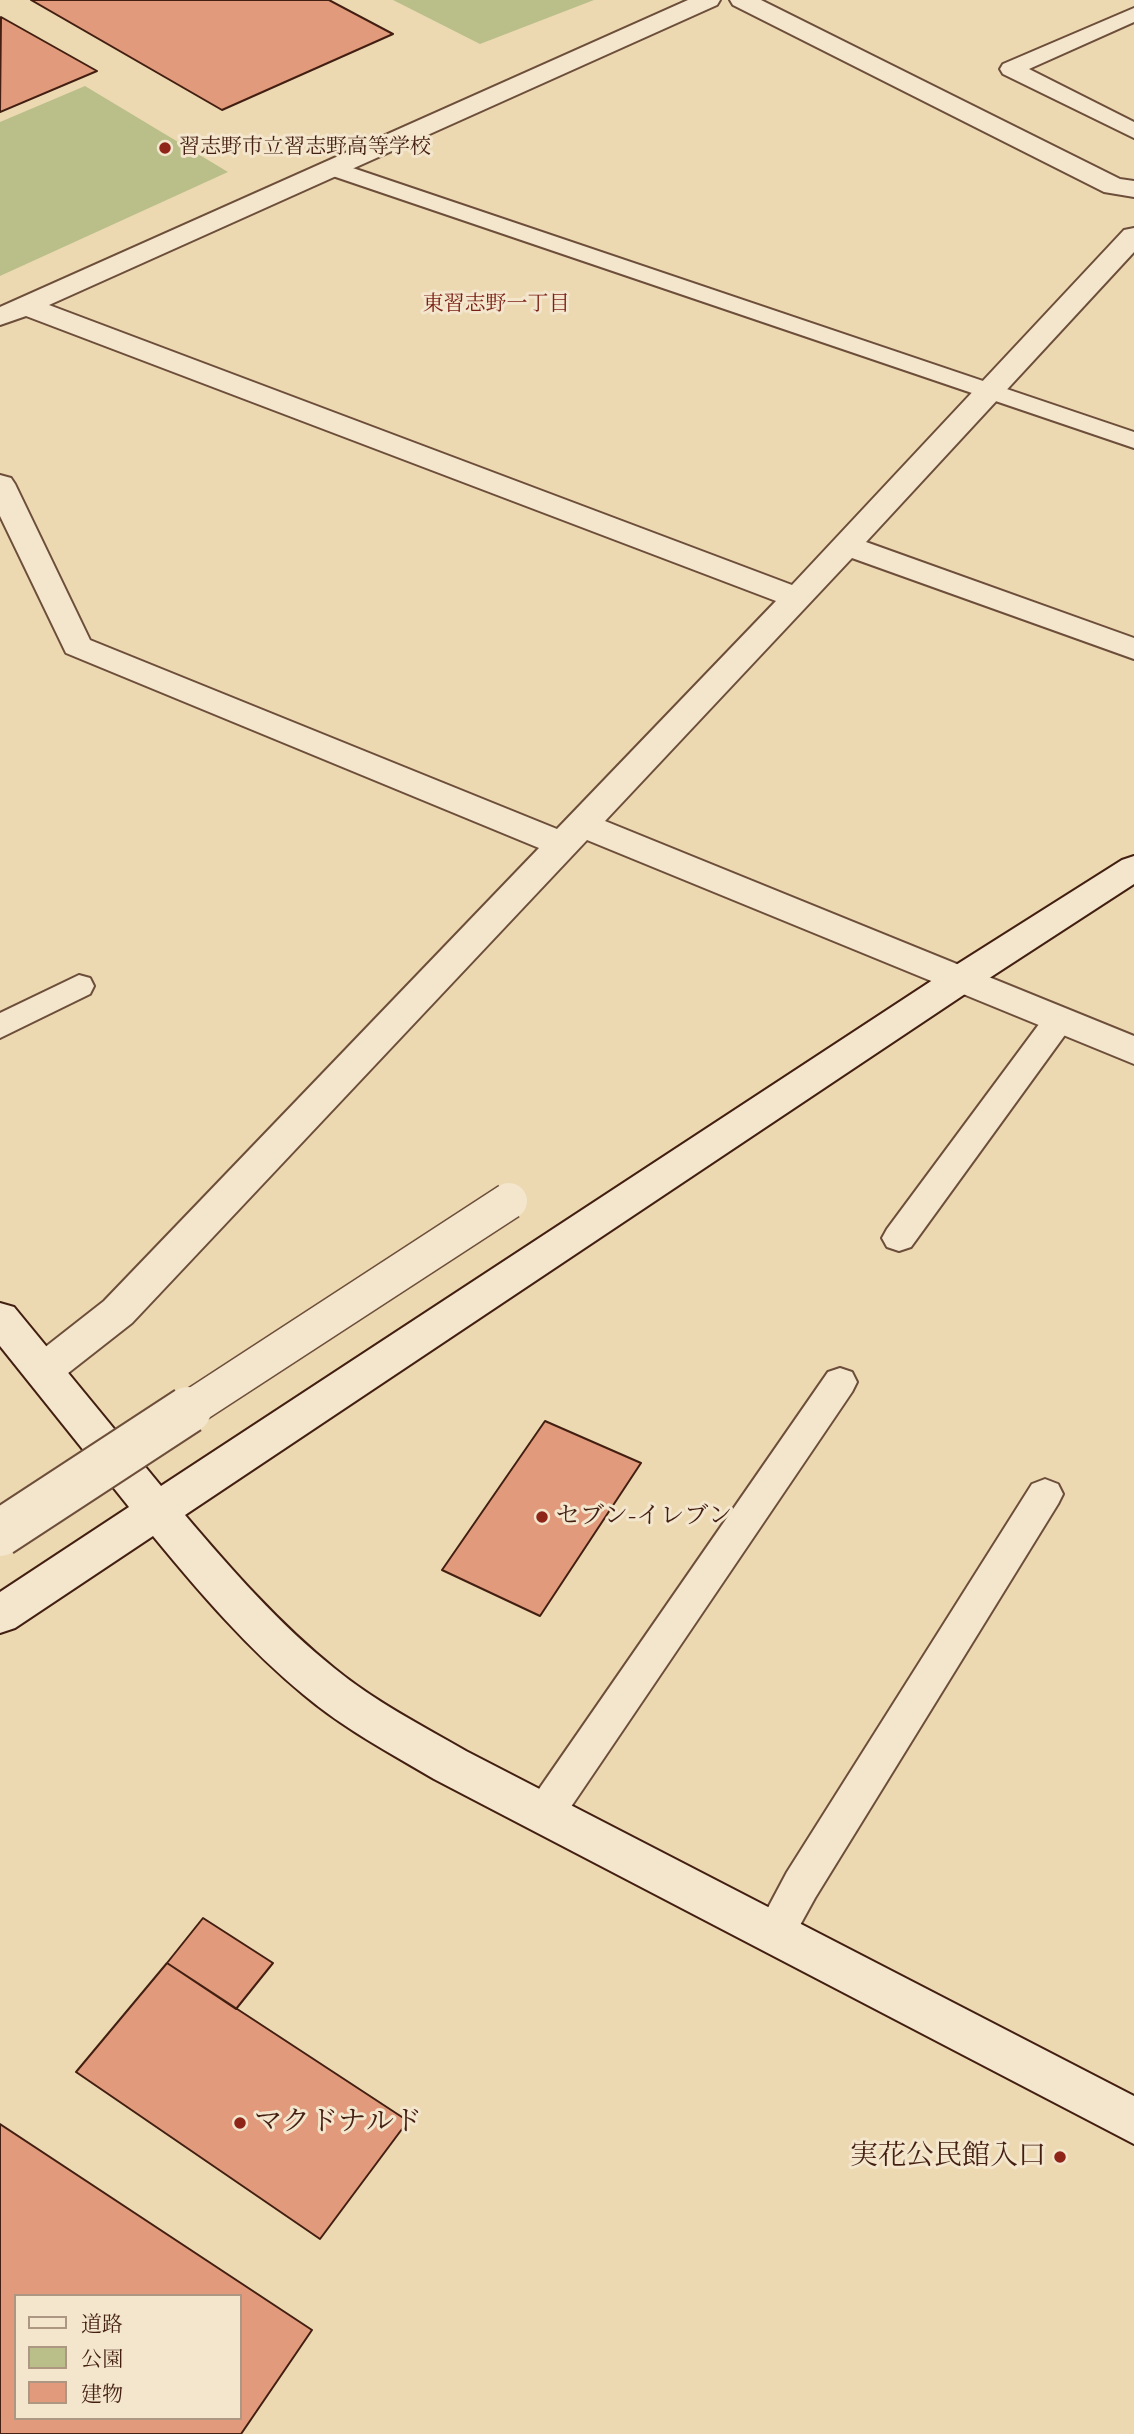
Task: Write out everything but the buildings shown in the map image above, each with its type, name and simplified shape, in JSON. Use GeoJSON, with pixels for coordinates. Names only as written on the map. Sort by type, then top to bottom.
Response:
{"type":"FeatureCollection","features":[{"type":"Feature","properties":{"kind":"street"},"geometry":{"type":"LineString","coordinates":[[13,312],[708,0]]}},
{"type":"Feature","properties":{"kind":"street"},"geometry":{"type":"LineString","coordinates":[[742,0],[1113,186],[1134,189]]}},
{"type":"Feature","properties":{"kind":"street"},"geometry":{"type":"LineString","coordinates":[[44,1370],[118,1312],[797,598],[1134,236]]}},
{"type":"Feature","properties":{"kind":"street"},"geometry":{"type":"LineString","coordinates":[[13,312],[797,598]]}},
{"type":"Feature","properties":{"kind":"street"},"geometry":{"type":"LineString","coordinates":[[0,484],[77,646],[961,979],[1134,1051]]}},
{"type":"Feature","properties":{"kind":"street"},"geometry":{"type":"LineString","coordinates":[[845,545],[1134,649]]}},
{"type":"Feature","properties":{"kind":"street"},"geometry":{"type":"LineString","coordinates":[[0,1615],[961,979],[1134,868]]}},
{"type":"Feature","properties":{"kind":"street"},"geometry":{"type":"LineString","coordinates":[[0,1533],[509,1201]]}},
{"type":"Feature","properties":{"kind":"street"},"geometry":{"type":"LineString","coordinates":[[0,1318],[222,1587],[304,1670],[380,1723],[450,1765],[1134,2121]]}},
{"type":"Feature","properties":{"kind":"lane"},"geometry":{"type":"LineString","coordinates":[[1134,14],[1011,69],[1134,131]]}},
{"type":"Feature","properties":{"kind":"lane"},"geometry":{"type":"LineString","coordinates":[[332,167],[1134,440]]}},
{"type":"Feature","properties":{"kind":"lane"},"geometry":{"type":"LineString","coordinates":[[0,1027],[79,986]]}},
{"type":"Feature","properties":{"kind":"lane"},"geometry":{"type":"LineString","coordinates":[[899,1238],[1059,1020]]}},
{"type":"Feature","properties":{"kind":"lane"},"geometry":{"type":"LineString","coordinates":[[544,1814],[840,1382]]}},
{"type":"Feature","properties":{"kind":"lane"},"geometry":{"type":"LineString","coordinates":[[774,1934],[801,1885],[1045,1494]]}},
{"type":"Feature","properties":{"kind":"green space"},"geometry":{"type":"Polygon","coordinates":[[[393,0],[594,0],[480,44],[393,0]]]}},
{"type":"Feature","properties":{"kind":"green space"},"geometry":{"type":"Polygon","coordinates":[[[85,86],[228,172],[0,276],[0,122],[85,86]]]}},
{"type":"Feature","properties":{"kind":"place","name":"習志野市立習志野高等学校"},"geometry":{"type":"Point","coordinates":[165,148]}},
{"type":"Feature","properties":{"kind":"place","name":"セブン-イレブン"},"geometry":{"type":"Point","coordinates":[542,1517]}},
{"type":"Feature","properties":{"kind":"place","name":"マクドナルド"},"geometry":{"type":"Point","coordinates":[240,2123]}},
{"type":"Feature","properties":{"kind":"place","name":"実花公民館入口"},"geometry":{"type":"Point","coordinates":[1060,2157]}},
{"type":"Feature","properties":{"kind":"district","name":"東習志野一丁目"},"geometry":{"type":"Point","coordinates":[496,305]}}]}
